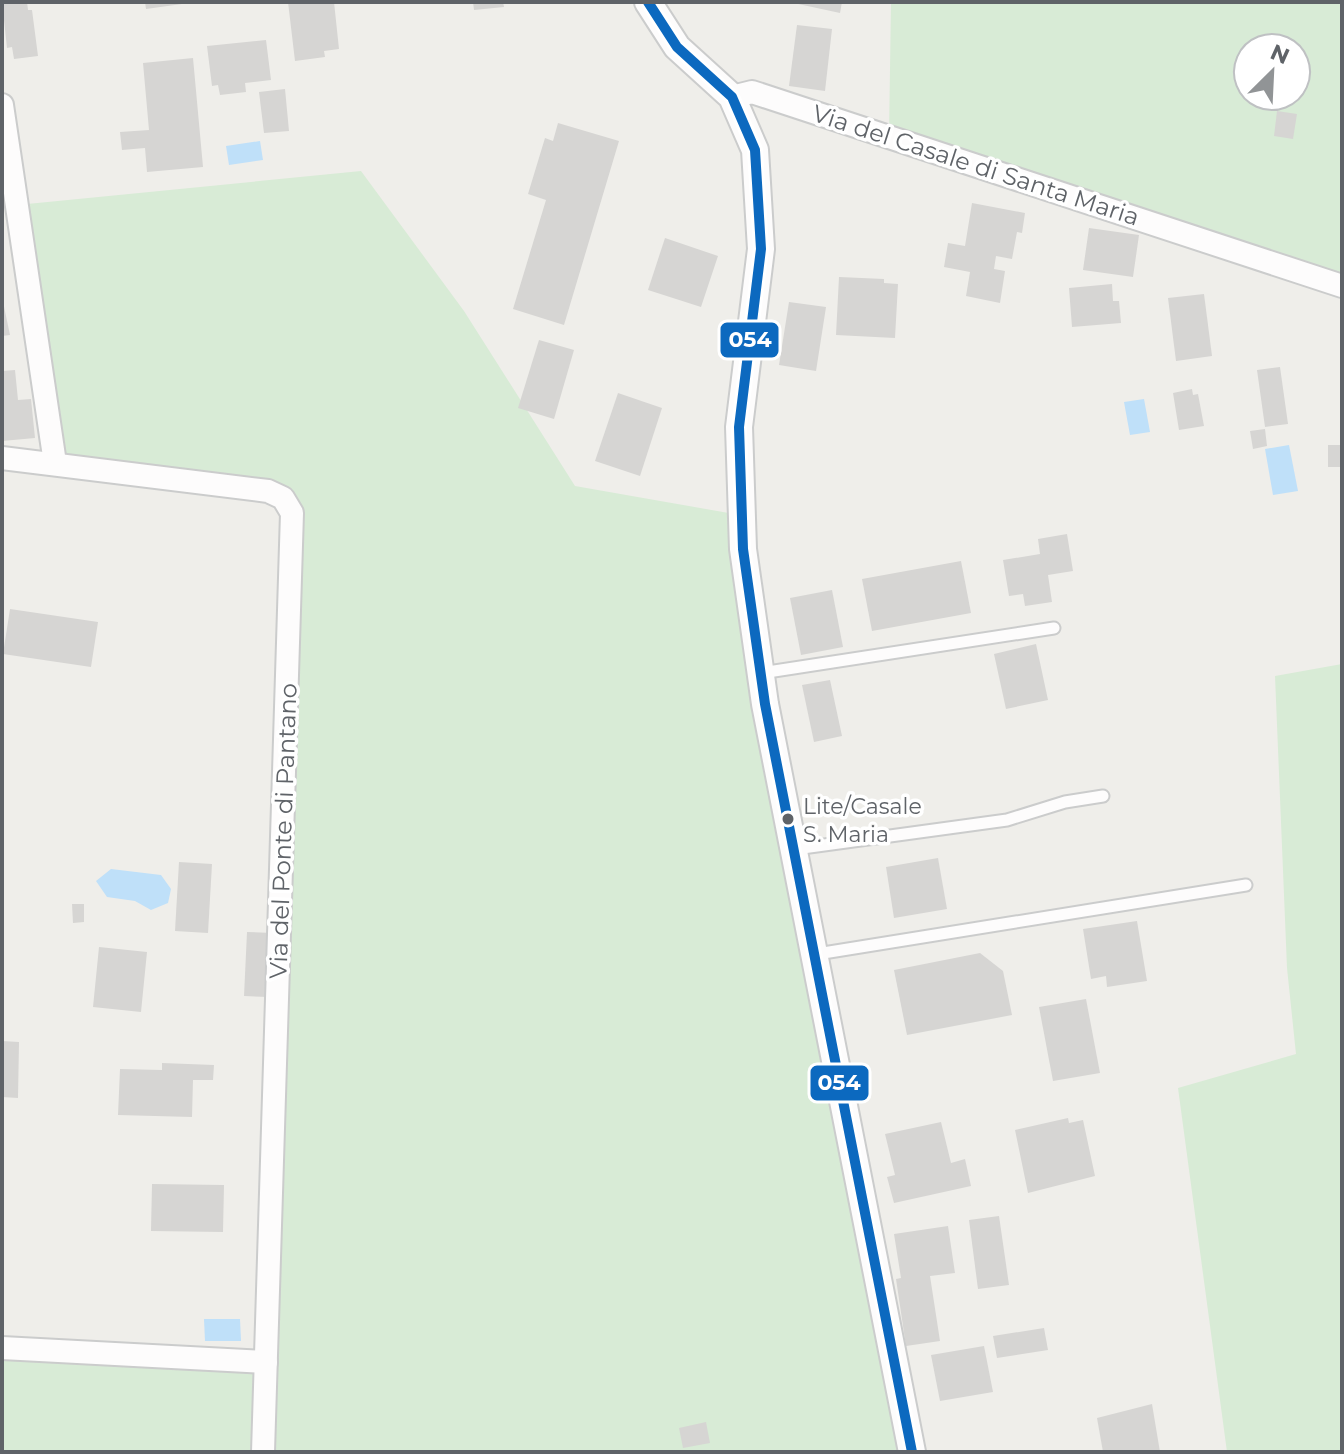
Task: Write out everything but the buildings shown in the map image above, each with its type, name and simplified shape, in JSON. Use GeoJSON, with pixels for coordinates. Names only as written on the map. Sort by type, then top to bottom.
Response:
{"type":"FeatureCollection","features":[{"type":"Feature","properties":{"kind":"street"},"geometry":{"type":"LineString","coordinates":[[648,2],[677,47],[732,97],[755,150],[760,200],[759,279],[743,386],[738,455],[741,532],[760,673],[912,1452]]}},
{"type":"Feature","properties":{"kind":"street","name":"Via del Casale di Santa Maria"},"geometry":{"type":"LineString","coordinates":[[732,97],[752,92],[1342,286]]}},
{"type":"Feature","properties":{"kind":"street"},"geometry":{"type":"LineString","coordinates":[[2,105],[55,463]]}},
{"type":"Feature","properties":{"kind":"street","name":"Via del Ponte di Pantano"},"geometry":{"type":"LineString","coordinates":[[2,458],[268,491],[283,498],[292,513],[263,1452]]}},
{"type":"Feature","properties":{"kind":"street"},"geometry":{"type":"LineString","coordinates":[[2,1348],[266,1362]]}},
{"type":"Feature","properties":{"kind":"lane"},"geometry":{"type":"LineString","coordinates":[[760,673],[1054,628]]}},
{"type":"Feature","properties":{"kind":"lane"},"geometry":{"type":"LineString","coordinates":[[795,849],[996,822],[1065,802],[1103,796]]}},
{"type":"Feature","properties":{"kind":"lane"},"geometry":{"type":"LineString","coordinates":[[817,954],[1246,885]]}},
{"type":"Feature","properties":{"kind":"green space"},"geometry":{"type":"Polygon","coordinates":[[[891,2],[1342,2],[1342,288],[889,136],[891,2]]]}},
{"type":"Feature","properties":{"kind":"green space"},"geometry":{"type":"Polygon","coordinates":[[[361,171],[464,311],[575,486],[740,515],[912,1452],[2,1452],[2,1346],[265,1362],[288,505],[55,463],[17,205],[361,171]]]}},
{"type":"Feature","properties":{"kind":"green space"},"geometry":{"type":"Polygon","coordinates":[[[1342,664],[1342,1452],[1227,1452],[1178,1088],[1296,1054],[1287,968],[1275,676],[1342,664]]]}},
{"type":"Feature","properties":{"kind":"water"},"geometry":{"type":"Polygon","coordinates":[[[260,141],[263,160],[229,165],[226,146],[260,141]]]}},
{"type":"Feature","properties":{"kind":"water"},"geometry":{"type":"Polygon","coordinates":[[[1144,399],[1150,432],[1130,435],[1124,402],[1144,399]]]}},
{"type":"Feature","properties":{"kind":"water"},"geometry":{"type":"Polygon","coordinates":[[[1289,445],[1298,491],[1273,495],[1265,449],[1289,445]]]}},
{"type":"Feature","properties":{"kind":"water"},"geometry":{"type":"Polygon","coordinates":[[[111,869],[161,875],[171,889],[168,903],[151,910],[135,901],[107,897],[96,881],[111,869]]]}},
{"type":"Feature","properties":{"kind":"water"},"geometry":{"type":"Polygon","coordinates":[[[204,1319],[240,1319],[241,1341],[205,1341],[204,1319]]]}},
{"type":"Feature","properties":{"kind":"transit line","name":"054"},"geometry":{"type":"LineString","coordinates":[[648,2],[677,47],[732,97],[755,150],[761,249],[739,427],[743,549],[765,704],[912,1452]]}},
{"type":"Feature","properties":{"kind":"place","name":"Lite/Casale S. Maria"},"geometry":{"type":"Point","coordinates":[788,819]}}]}
